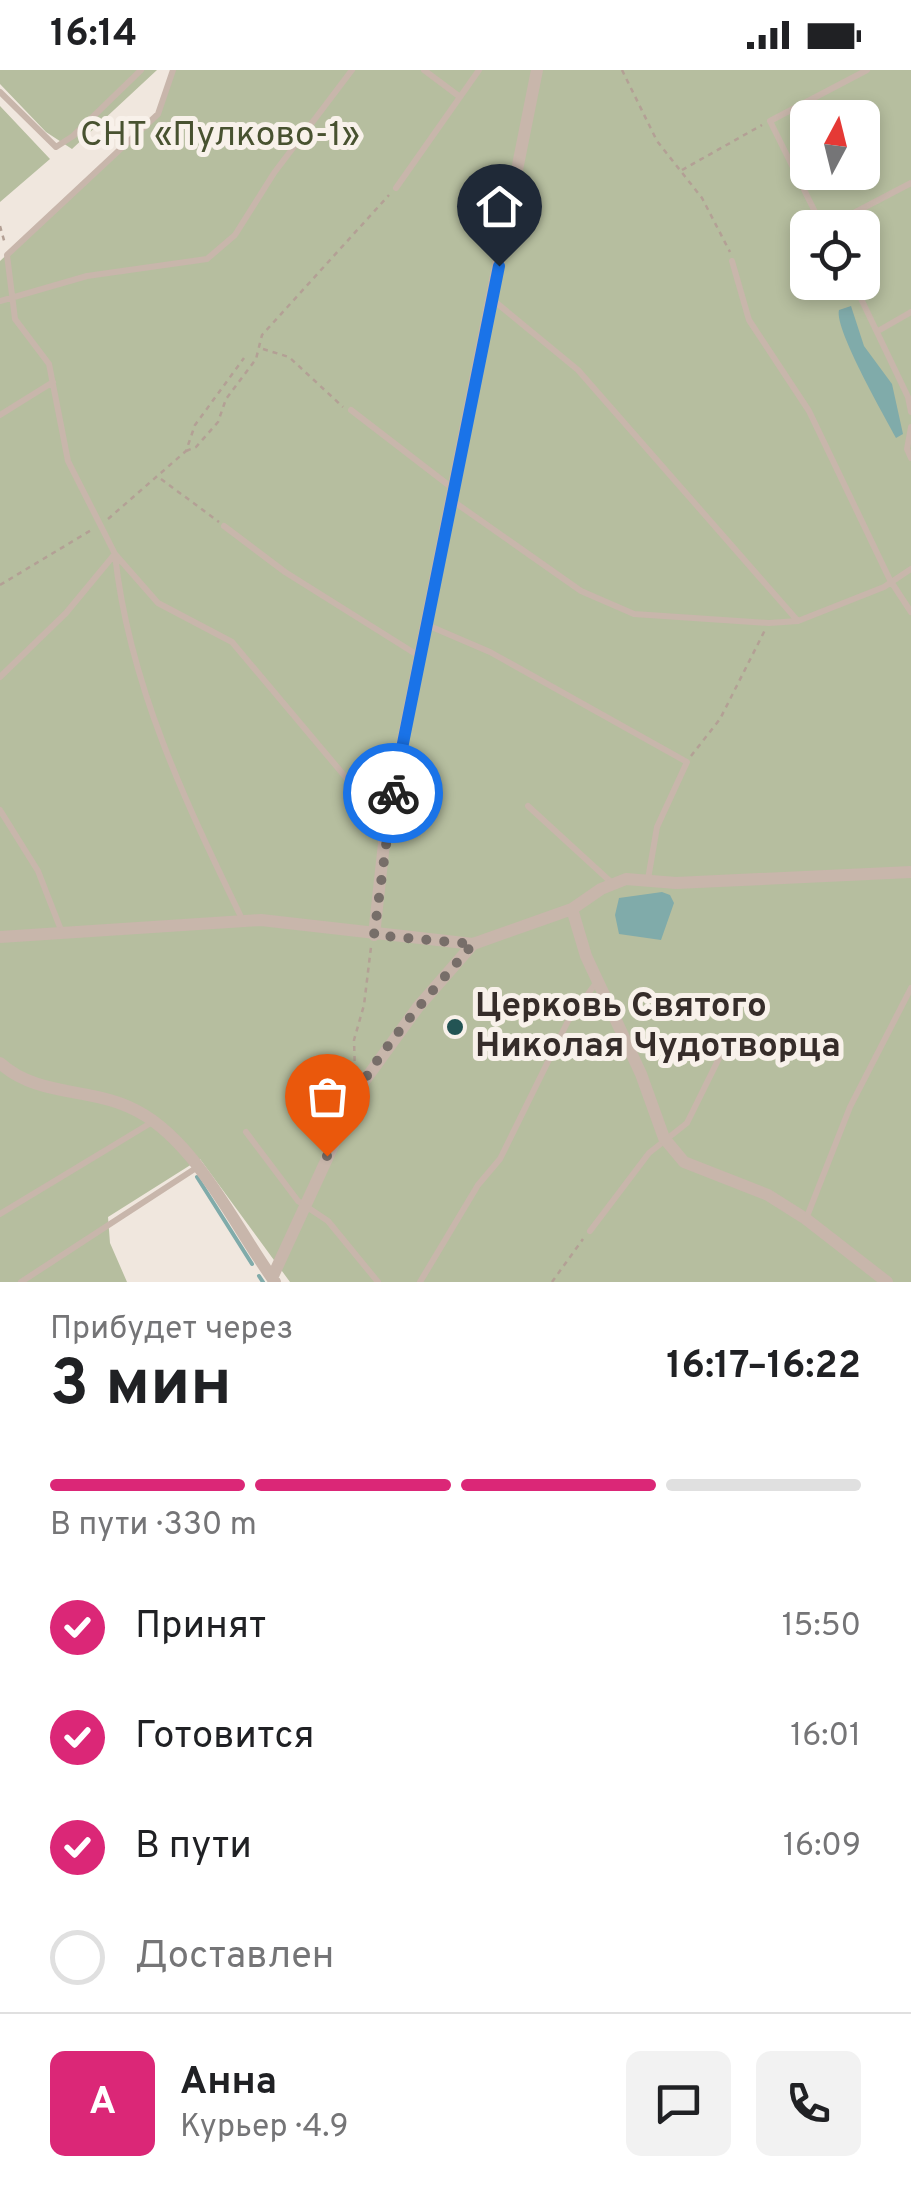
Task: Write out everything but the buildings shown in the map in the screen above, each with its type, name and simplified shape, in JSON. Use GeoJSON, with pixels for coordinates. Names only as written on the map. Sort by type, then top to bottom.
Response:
{"type":"FeatureCollection","features":[{"type":"Feature","properties":{"kind":"street"},"geometry":{"type":"LineString","coordinates":[[374,935],[386,825],[537,70]]}},
{"type":"Feature","properties":{"kind":"street"},"geometry":{"type":"LineString","coordinates":[[0,937],[61,930],[146,930],[242,920],[473,944],[572,909],[612,883],[911,872]]}},
{"type":"Feature","properties":{"kind":"street"},"geometry":{"type":"LineString","coordinates":[[572,909],[597,982],[641,1074],[666,1141],[684,1162],[768,1195],[806,1219],[887,1282]]}},
{"type":"Feature","properties":{"kind":"street"},"geometry":{"type":"LineString","coordinates":[[274,1280],[308,1206],[333,1138],[360,1087],[418,1007],[473,944]]}},
{"type":"Feature","properties":{"kind":"street"},"geometry":{"type":"LineString","coordinates":[[0,1063],[30,1083],[96,1096],[156,1120],[197,1167],[274,1280]]}},
{"type":"Feature","properties":{"kind":"lane"},"geometry":{"type":"LineString","coordinates":[[0,92],[42,138],[56,146],[73,136],[142,70]]}},
{"type":"Feature","properties":{"kind":"lane"},"geometry":{"type":"LineString","coordinates":[[172,70],[158,114],[7,255],[15,319],[48,364],[68,461],[115,554],[158,603],[232,642],[386,825]]}},
{"type":"Feature","properties":{"kind":"lane"},"geometry":{"type":"LineString","coordinates":[[0,300],[87,276],[207,259],[235,235],[274,173],[352,70]]}},
{"type":"Feature","properties":{"kind":"lane"},"geometry":{"type":"LineString","coordinates":[[424,70],[460,97]]}},
{"type":"Feature","properties":{"kind":"lane"},"geometry":{"type":"LineString","coordinates":[[396,188],[479,70]]}},
{"type":"Feature","properties":{"kind":"lane"},"geometry":{"type":"LineString","coordinates":[[815,210],[770,121],[867,70]]}},
{"type":"Feature","properties":{"kind":"lane"},"geometry":{"type":"LineString","coordinates":[[860,210],[911,184]]}},
{"type":"Feature","properties":{"kind":"lane"},"geometry":{"type":"LineString","coordinates":[[732,261],[749,320],[808,412],[890,580],[911,612]]}},
{"type":"Feature","properties":{"kind":"lane"},"geometry":{"type":"LineString","coordinates":[[492,298],[578,370],[798,621]]}},
{"type":"Feature","properties":{"kind":"lane"},"geometry":{"type":"LineString","coordinates":[[862,300],[911,412]]}},
{"type":"Feature","properties":{"kind":"lane"},"geometry":{"type":"LineString","coordinates":[[878,331],[911,312]]}},
{"type":"Feature","properties":{"kind":"lane"},"geometry":{"type":"LineString","coordinates":[[0,415],[52,382]]}},
{"type":"Feature","properties":{"kind":"lane"},"geometry":{"type":"LineString","coordinates":[[351,410],[450,492],[612,608],[634,614],[769,624],[798,621],[911,569]]}},
{"type":"Feature","properties":{"kind":"lane"},"geometry":{"type":"LineString","coordinates":[[911,428],[907,449],[911,458]]}},
{"type":"Feature","properties":{"kind":"lane"},"geometry":{"type":"LineString","coordinates":[[224,526],[285,572],[420,656]]}},
{"type":"Feature","properties":{"kind":"lane"},"geometry":{"type":"LineString","coordinates":[[0,677],[66,613],[115,554]]}},
{"type":"Feature","properties":{"kind":"lane"},"geometry":{"type":"LineString","coordinates":[[115,554],[119,591],[160,744],[242,920]]}},
{"type":"Feature","properties":{"kind":"lane"},"geometry":{"type":"LineString","coordinates":[[426,624],[490,652],[686,762],[657,827],[648,879]]}},
{"type":"Feature","properties":{"kind":"lane"},"geometry":{"type":"LineString","coordinates":[[528,806],[612,883]]}},
{"type":"Feature","properties":{"kind":"lane"},"geometry":{"type":"LineString","coordinates":[[0,810],[38,871],[61,930]]}},
{"type":"Feature","properties":{"kind":"lane"},"geometry":{"type":"LineString","coordinates":[[420,1282],[478,1185],[500,1159],[568,1021],[597,982]]}},
{"type":"Feature","properties":{"kind":"lane"},"geometry":{"type":"LineString","coordinates":[[806,1219],[850,1107],[911,988]]}},
{"type":"Feature","properties":{"kind":"lane"},"geometry":{"type":"LineString","coordinates":[[590,1231],[648,1153],[687,1123],[730,1036]]}},
{"type":"Feature","properties":{"kind":"lane"},"geometry":{"type":"LineString","coordinates":[[0,1214],[156,1120]]}},
{"type":"Feature","properties":{"kind":"lane"},"geometry":{"type":"LineString","coordinates":[[246,1132],[268,1167],[328,1220],[378,1282]]}},
{"type":"Feature","properties":{"kind":"lane"},"geometry":{"type":"LineString","coordinates":[[21,1282],[197,1167]]}},
{"type":"Feature","properties":{"kind":"path"},"geometry":{"type":"LineString","coordinates":[[622,70],[657,141],[728,241],[732,261]]}},
{"type":"Feature","properties":{"kind":"path"},"geometry":{"type":"LineString","coordinates":[[681,171],[770,121]]}},
{"type":"Feature","properties":{"kind":"path"},"geometry":{"type":"LineString","coordinates":[[0,585],[99,526],[160,478],[186,451],[196,447],[218,422],[226,398],[261,348],[262,336],[396,188]]}},
{"type":"Feature","properties":{"kind":"path"},"geometry":{"type":"LineString","coordinates":[[0,226],[7,255]]}},
{"type":"Feature","properties":{"kind":"path"},"geometry":{"type":"LineString","coordinates":[[261,348],[289,357],[330,398],[351,410]]}},
{"type":"Feature","properties":{"kind":"path"},"geometry":{"type":"LineString","coordinates":[[186,451],[195,425],[244,358]]}},
{"type":"Feature","properties":{"kind":"path"},"geometry":{"type":"LineString","coordinates":[[160,478],[224,526]]}},
{"type":"Feature","properties":{"kind":"path"},"geometry":{"type":"LineString","coordinates":[[686,762],[720,719],[769,624]]}},
{"type":"Feature","properties":{"kind":"path"},"geometry":{"type":"LineString","coordinates":[[360,1087],[352,1052],[374,935]]}},
{"type":"Feature","properties":{"kind":"path"},"geometry":{"type":"LineString","coordinates":[[552,1282],[590,1231]]}},
{"type":"Feature","properties":{"kind":"green space"},"geometry":{"type":"Polygon","coordinates":[[[0,70],[157,70],[72,149],[46,132],[0,84],[0,70]]]}},
{"type":"Feature","properties":{"kind":"green space","name":"СНТ «Пулково-1»"},"geometry":{"type":"Polygon","coordinates":[[[173,70],[911,70],[911,1282],[290,1282],[200,1159],[108,1217],[110,1243],[127,1282],[0,1282],[0,261],[158,114],[173,70]]]}},
{"type":"Feature","properties":{"kind":"green space"},"geometry":{"type":"Polygon","coordinates":[[[0,106],[50,159],[0,202],[0,106]]]}},
{"type":"Feature","properties":{"kind":"water"},"geometry":{"type":"Polygon","coordinates":[[[851,306],[864,346],[892,384],[903,434],[896,438],[844,335],[839,310],[851,306]]]}},
{"type":"Feature","properties":{"kind":"water"},"geometry":{"type":"Polygon","coordinates":[[[662,892],[670,895],[674,903],[661,940],[619,934],[615,915],[619,898],[662,892]]]}},
{"type":"Feature","properties":{"kind":"waterway"},"geometry":{"type":"LineString","coordinates":[[197,1177],[252,1264]]}},
{"type":"Feature","properties":{"kind":"waterway"},"geometry":{"type":"LineString","coordinates":[[259,1276],[263,1282]]}},
{"type":"Feature","properties":{"kind":"way so far"},"geometry":{"type":"LineString","coordinates":[[327,1156],[360,1087],[418,1007],[473,944],[374,935],[393,793]]}},
{"type":"Feature","properties":{"kind":"place","name":"Церковь Святого Николая Чудотворца"},"geometry":{"type":"Point","coordinates":[455,1027]}},
{"type":"Feature","properties":{"kind":"route"},"geometry":{"type":"LineString","coordinates":[[393,793],[449,498],[499,266]]}}]}
